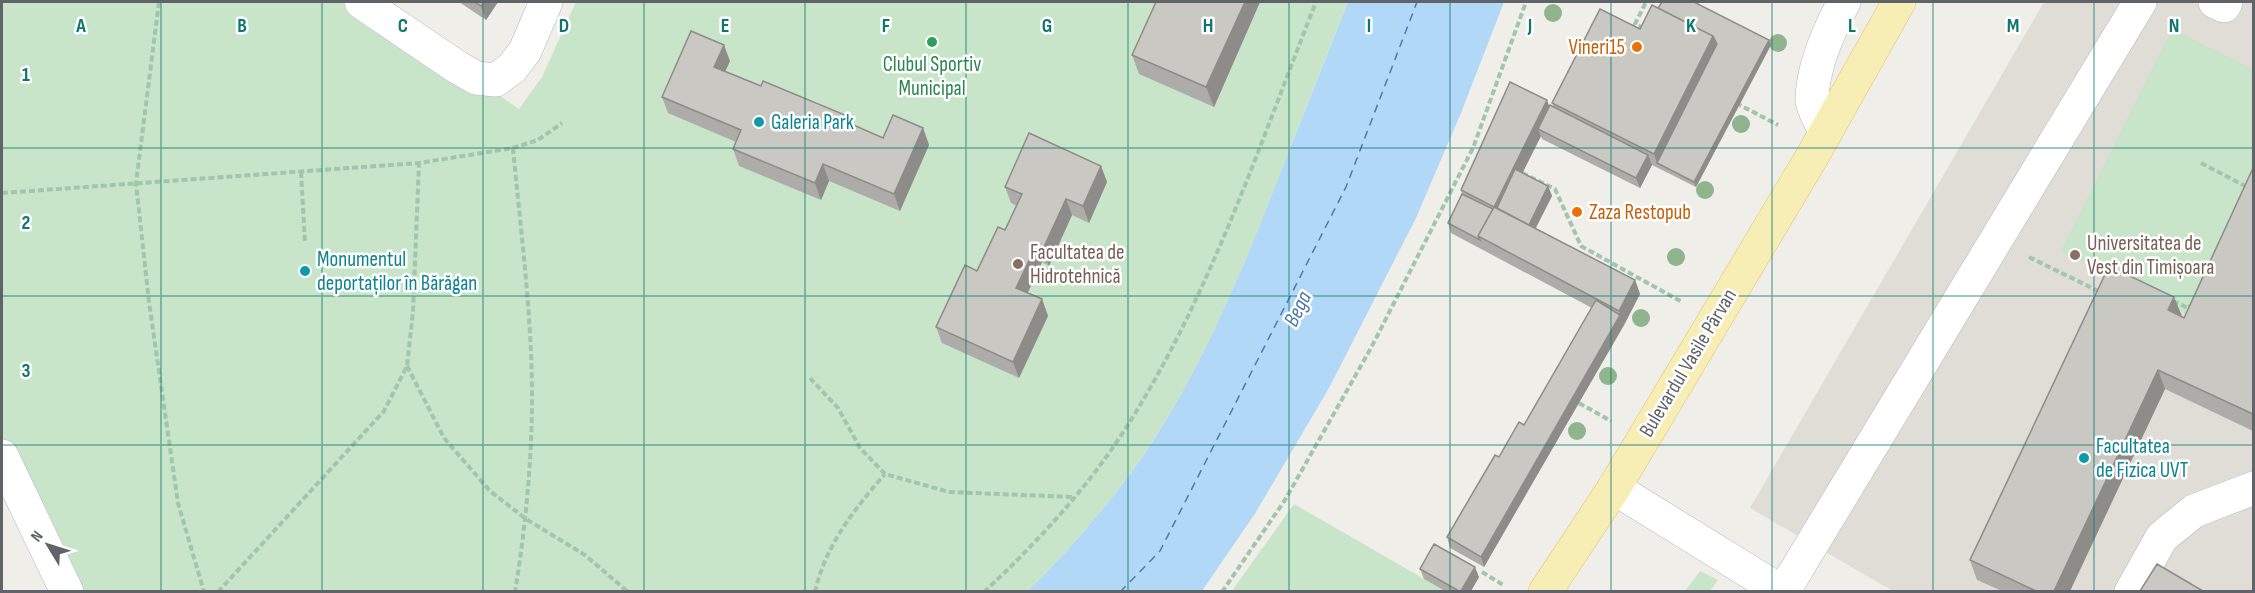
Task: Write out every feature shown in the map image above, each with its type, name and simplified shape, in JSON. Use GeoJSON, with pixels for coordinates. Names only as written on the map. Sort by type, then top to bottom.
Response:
{"type":"FeatureCollection","features":[{"type":"Feature","properties":{"kind":"main road","name":"Bulevardul Vasile Pârvan"},"geometry":{"type":"LineString","coordinates":[[1545,591],[1614,488],[1826,131],[1899,2]]}},
{"type":"Feature","properties":{"kind":"street"},"geometry":{"type":"LineString","coordinates":[[361,2],[476,78],[496,80],[512,68],[525,51],[546,2]]}},
{"type":"Feature","properties":{"kind":"street"},"geometry":{"type":"LineString","coordinates":[[1826,131],[1812,103],[1817,69],[1833,23],[1844,2]]}},
{"type":"Feature","properties":{"kind":"street"},"geometry":{"type":"LineString","coordinates":[[1614,488],[1769,588],[2140,2]]}},
{"type":"Feature","properties":{"kind":"street"},"geometry":{"type":"LineString","coordinates":[[2215,2],[2224,6],[2226,2]]}},
{"type":"Feature","properties":{"kind":"street"},"geometry":{"type":"LineString","coordinates":[[2,456],[67,591]]}},
{"type":"Feature","properties":{"kind":"street"},"geometry":{"type":"LineString","coordinates":[[2131,591],[2162,537],[2194,511],[2253,488]]}},
{"type":"Feature","properties":{"kind":"path"},"geometry":{"type":"LineString","coordinates":[[159,2],[136,183],[148,302],[178,503],[204,591]]}},
{"type":"Feature","properties":{"kind":"path"},"geometry":{"type":"LineString","coordinates":[[984,591],[1027,549],[1101,465],[1154,381],[1220,248],[1316,2]]}},
{"type":"Feature","properties":{"kind":"path"},"geometry":{"type":"LineString","coordinates":[[1222,591],[1285,500],[1371,348],[1473,147],[1526,2]]}},
{"type":"Feature","properties":{"kind":"path"},"geometry":{"type":"LineString","coordinates":[[1646,2],[1635,24],[1651,31]]}},
{"type":"Feature","properties":{"kind":"path"},"geometry":{"type":"LineString","coordinates":[[1730,100],[1778,125]]}},
{"type":"Feature","properties":{"kind":"path"},"geometry":{"type":"LineString","coordinates":[[2,193],[419,163],[513,148],[538,140],[562,123]]}},
{"type":"Feature","properties":{"kind":"path"},"geometry":{"type":"LineString","coordinates":[[1473,147],[1481,151]]}},
{"type":"Feature","properties":{"kind":"path"},"geometry":{"type":"LineString","coordinates":[[513,148],[528,299],[532,408],[526,519],[515,591]]}},
{"type":"Feature","properties":{"kind":"path"},"geometry":{"type":"LineString","coordinates":[[218,591],[384,411],[407,366],[413,312],[419,163]]}},
{"type":"Feature","properties":{"kind":"path"},"geometry":{"type":"LineString","coordinates":[[2201,163],[2247,187]]}},
{"type":"Feature","properties":{"kind":"path"},"geometry":{"type":"LineString","coordinates":[[302,172],[305,243]]}},
{"type":"Feature","properties":{"kind":"path"},"geometry":{"type":"LineString","coordinates":[[1522,172],[1555,189],[1581,246],[1682,302]]}},
{"type":"Feature","properties":{"kind":"path"},"geometry":{"type":"LineString","coordinates":[[2242,197],[2250,180]]}},
{"type":"Feature","properties":{"kind":"path"},"geometry":{"type":"LineString","coordinates":[[2029,257],[2098,291]]}},
{"type":"Feature","properties":{"kind":"path"},"geometry":{"type":"LineString","coordinates":[[2168,299],[2188,308],[2193,298]]}},
{"type":"Feature","properties":{"kind":"path"},"geometry":{"type":"LineString","coordinates":[[407,366],[444,438],[490,491],[526,519],[585,555],[628,591]]}},
{"type":"Feature","properties":{"kind":"path"},"geometry":{"type":"LineString","coordinates":[[810,378],[838,408],[860,448],[885,474],[949,492],[1074,497]]}},
{"type":"Feature","properties":{"kind":"path"},"geometry":{"type":"LineString","coordinates":[[1579,403],[1611,422]]}},
{"type":"Feature","properties":{"kind":"path"},"geometry":{"type":"LineString","coordinates":[[815,591],[819,576],[837,537],[867,494],[885,474]]}},
{"type":"Feature","properties":{"kind":"path"},"geometry":{"type":"LineString","coordinates":[[1482,572],[1505,586]]}},
{"type":"Feature","properties":{"kind":"shaded area","name":"Universitatea de Vest din Timișoara"},"geometry":{"type":"Polygon","coordinates":[[[2044,2],[2253,2],[2253,591],[1893,591],[1750,508],[2044,2]]]}},
{"type":"Feature","properties":{"kind":"green space"},"geometry":{"type":"Polygon","coordinates":[[[2,2],[362,2],[519,109],[542,77],[576,2],[1348,2],[1251,246],[1223,312],[1191,376],[1155,438],[1127,479],[1079,537],[1028,591],[69,591],[2,456],[2,2]]]}},
{"type":"Feature","properties":{"kind":"green space"},"geometry":{"type":"Polygon","coordinates":[[[2172,29],[2253,69],[2253,187],[2189,315],[2061,251],[2172,29]]]}},
{"type":"Feature","properties":{"kind":"green space"},"geometry":{"type":"Polygon","coordinates":[[[1294,504],[1445,591],[1231,592],[1294,504]]]}},
{"type":"Feature","properties":{"kind":"green space"},"geometry":{"type":"Polygon","coordinates":[[[1700,571],[1718,580],[1710,591],[1685,591],[1700,571]]]}},
{"type":"Feature","properties":{"kind":"water","name":"Bega"},"geometry":{"type":"Polygon","coordinates":[[[1348,2],[1504,2],[1461,113],[1416,218],[1329,388],[1256,512],[1202,591],[1028,591],[1079,537],[1127,479],[1155,438],[1191,377],[1250,249],[1348,2]]]}},
{"type":"Feature","properties":{"kind":"building"},"geometry":{"type":"Polygon","coordinates":[[[1156,2],[1245,2],[1206,87],[1132,55],[1156,2]]]}},
{"type":"Feature","properties":{"kind":"building"},"geometry":{"type":"Polygon","coordinates":[[[1662,2],[1694,2],[1769,40],[1694,182],[1657,163],[1717,44],[1713,36],[1658,8],[1662,2]]]}},
{"type":"Feature","properties":{"kind":"building"},"geometry":{"type":"Polygon","coordinates":[[[1652,5],[1713,36],[1654,154],[1552,103],[1600,9],[1640,29],[1652,5]]]}},
{"type":"Feature","properties":{"kind":"building","name":"Galeria Park"},"geometry":{"type":"Polygon","coordinates":[[[691,31],[724,45],[714,67],[761,86],[763,81],[845,115],[842,120],[883,138],[893,115],[923,128],[894,194],[823,164],[815,183],[733,149],[741,130],[662,97],[691,31]]]}},
{"type":"Feature","properties":{"kind":"building"},"geometry":{"type":"Polygon","coordinates":[[[1510,82],[1547,100],[1494,207],[1461,190],[1510,82]]]}},
{"type":"Feature","properties":{"kind":"building"},"geometry":{"type":"Polygon","coordinates":[[[1550,105],[1648,155],[1636,178],[1538,129],[1550,105]]]}},
{"type":"Feature","properties":{"kind":"building","name":"Facultatea de Hidrotehnică"},"geometry":{"type":"Polygon","coordinates":[[[1029,133],[1101,166],[1083,206],[1066,199],[1043,249],[1036,246],[1016,288],[1042,299],[1013,362],[936,327],[965,265],[977,271],[998,227],[1005,230],[1022,194],[1005,187],[1029,133]]]}},
{"type":"Feature","properties":{"kind":"building"},"geometry":{"type":"Polygon","coordinates":[[[2253,168],[2253,414],[2158,370],[2054,591],[2036,591],[1970,560],[2109,266],[2174,297],[2168,310],[2184,318],[2253,168]]]}},
{"type":"Feature","properties":{"kind":"building"},"geometry":{"type":"Polygon","coordinates":[[[1515,169],[1548,186],[1529,225],[1497,208],[1515,169]]]}},
{"type":"Feature","properties":{"kind":"building"},"geometry":{"type":"Polygon","coordinates":[[[1462,194],[1493,209],[1478,236],[1480,240],[1448,223],[1462,194]]]}},
{"type":"Feature","properties":{"kind":"building"},"geometry":{"type":"Polygon","coordinates":[[[1494,207],[1635,280],[1619,311],[1478,236],[1494,207]]]}},
{"type":"Feature","properties":{"kind":"building"},"geometry":{"type":"Polygon","coordinates":[[[1596,300],[1620,315],[1481,557],[1447,537],[1495,455],[1499,457],[1519,422],[1524,425],[1596,300]]]}},
{"type":"Feature","properties":{"kind":"building"},"geometry":{"type":"Polygon","coordinates":[[[1434,544],[1475,567],[1461,591],[1420,569],[1434,544]]]}},
{"type":"Feature","properties":{"kind":"building"},"geometry":{"type":"Polygon","coordinates":[[[2157,564],[2203,591],[2140,591],[2157,564]]]}},
{"type":"Feature","properties":{"kind":"ferry route"},"geometry":{"type":"LineString","coordinates":[[1120,592],[1160,551],[1346,187],[1417,2]]}},
{"type":"Feature","properties":{"kind":"place","name":"Clubul Sportiv Municipal"},"geometry":{"type":"Point","coordinates":[932,42]}},
{"type":"Feature","properties":{"kind":"place","name":"Vineri15"},"geometry":{"type":"Point","coordinates":[1637,47]}},
{"type":"Feature","properties":{"kind":"place","name":"Galeria Park"},"geometry":{"type":"Point","coordinates":[759,122]}},
{"type":"Feature","properties":{"kind":"place","name":"Zaza Restopub"},"geometry":{"type":"Point","coordinates":[1577,212]}},
{"type":"Feature","properties":{"kind":"place","name":"Universitatea de Vest din Timișoara"},"geometry":{"type":"Point","coordinates":[2075,255]}},
{"type":"Feature","properties":{"kind":"place","name":"Facultatea de Hidrotehnică"},"geometry":{"type":"Point","coordinates":[1018,264]}},
{"type":"Feature","properties":{"kind":"place","name":"Monumentul deportaților în Bărăgan"},"geometry":{"type":"Point","coordinates":[305,271]}},
{"type":"Feature","properties":{"kind":"place","name":"Facultatea de Fizica UVT"},"geometry":{"type":"Point","coordinates":[2084,458]}}]}
